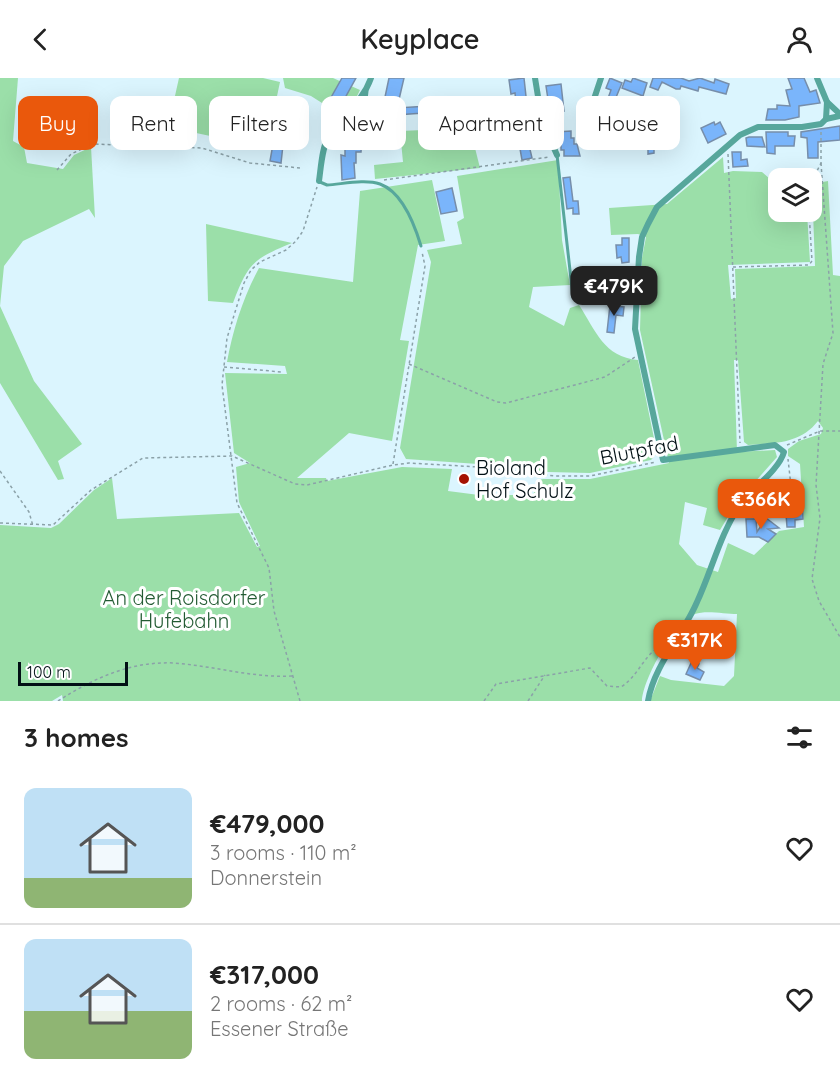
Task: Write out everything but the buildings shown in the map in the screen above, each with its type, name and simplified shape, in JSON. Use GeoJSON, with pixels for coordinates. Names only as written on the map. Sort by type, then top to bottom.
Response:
{"type":"FeatureCollection","features":[{"type":"Feature","properties":{"kind":"street"},"geometry":{"type":"LineString","coordinates":[[362,96],[371,78]]}},
{"type":"Feature","properties":{"kind":"street"},"geometry":{"type":"LineString","coordinates":[[535,78],[542,121],[557,155]]}},
{"type":"Feature","properties":{"kind":"street"},"geometry":{"type":"LineString","coordinates":[[595,96],[602,78]]}},
{"type":"Feature","properties":{"kind":"street"},"geometry":{"type":"LineString","coordinates":[[663,460],[635,329],[642,237],[657,207],[740,135],[758,127],[802,127],[840,115],[826,102],[817,78]]}},
{"type":"Feature","properties":{"kind":"street"},"geometry":{"type":"LineString","coordinates":[[823,122],[826,102]]}},
{"type":"Feature","properties":{"kind":"street"},"geometry":{"type":"LineString","coordinates":[[319,181],[325,150]]}},
{"type":"Feature","properties":{"kind":"street","name":"Blutpfad"},"geometry":{"type":"LineString","coordinates":[[663,460],[775,445],[782,451]]}},
{"type":"Feature","properties":{"kind":"street"},"geometry":{"type":"LineString","coordinates":[[648,701],[656,676],[697,604],[725,532],[740,505],[782,451]]}},
{"type":"Feature","properties":{"kind":"lane"},"geometry":{"type":"LineString","coordinates":[[366,96],[367,88]]}},
{"type":"Feature","properties":{"kind":"lane"},"geometry":{"type":"LineString","coordinates":[[557,155],[573,297]]}},
{"type":"Feature","properties":{"kind":"lane"},"geometry":{"type":"LineString","coordinates":[[319,181],[327,185],[378,183],[390,189],[416,229],[421,246]]}},
{"type":"Feature","properties":{"kind":"path"},"geometry":{"type":"LineString","coordinates":[[823,122],[821,163],[833,333],[823,364],[816,485],[820,518],[812,579],[819,601],[840,637]]}},
{"type":"Feature","properties":{"kind":"path"},"geometry":{"type":"LineString","coordinates":[[57,170],[71,154],[93,144],[202,148],[250,163],[300,168]]}},
{"type":"Feature","properties":{"kind":"path"},"geometry":{"type":"LineString","coordinates":[[728,146],[740,449]]}},
{"type":"Feature","properties":{"kind":"path"},"geometry":{"type":"LineString","coordinates":[[378,183],[383,180],[557,155]]}},
{"type":"Feature","properties":{"kind":"path"},"geometry":{"type":"LineString","coordinates":[[818,168],[821,163]]}},
{"type":"Feature","properties":{"kind":"path"},"geometry":{"type":"LineString","coordinates":[[300,701],[273,610],[269,568],[237,503],[222,385],[227,338],[244,283],[251,270],[260,262],[286,250],[296,241],[303,231],[319,181]]}},
{"type":"Feature","properties":{"kind":"path"},"geometry":{"type":"LineString","coordinates":[[732,267],[809,265],[812,261],[810,222]]}},
{"type":"Feature","properties":{"kind":"path"},"geometry":{"type":"LineString","coordinates":[[393,465],[425,266],[421,246]]}},
{"type":"Feature","properties":{"kind":"path"},"geometry":{"type":"LineString","coordinates":[[409,364],[497,402],[506,403],[605,377],[640,353]]}},
{"type":"Feature","properties":{"kind":"path"},"geometry":{"type":"LineString","coordinates":[[223,367],[282,372]]}},
{"type":"Feature","properties":{"kind":"path"},"geometry":{"type":"LineString","coordinates":[[786,501],[779,495],[778,489],[791,486],[789,460],[782,451],[820,431],[840,431]]}},
{"type":"Feature","properties":{"kind":"path"},"geometry":{"type":"LineString","coordinates":[[0,523],[53,525],[90,490],[143,458],[232,456]]}},
{"type":"Feature","properties":{"kind":"path","name":"Blutpfad"},"geometry":{"type":"LineString","coordinates":[[232,456],[295,484],[306,485],[393,465],[479,467],[555,476],[590,476],[663,460]]}},
{"type":"Feature","properties":{"kind":"path"},"geometry":{"type":"LineString","coordinates":[[0,471],[29,512],[33,526]]}},
{"type":"Feature","properties":{"kind":"path"},"geometry":{"type":"LineString","coordinates":[[484,701],[496,684],[590,668],[607,686],[621,687],[632,681],[653,648],[677,639]]}},
{"type":"Feature","properties":{"kind":"path"},"geometry":{"type":"LineString","coordinates":[[58,701],[93,680],[116,670],[130,667],[173,663],[270,677],[293,676]]}},
{"type":"Feature","properties":{"kind":"path"},"geometry":{"type":"LineString","coordinates":[[528,701],[545,674]]}},
{"type":"Feature","properties":{"kind":"green space"},"geometry":{"type":"Polygon","coordinates":[[[0,78],[18,78],[13,141],[18,144],[18,150],[25,150],[27,163],[63,169],[74,155],[85,150],[91,150],[95,218],[89,209],[23,241],[4,266],[0,306],[0,78]]]}},
{"type":"Feature","properties":{"kind":"green space"},"geometry":{"type":"Polygon","coordinates":[[[179,78],[263,78],[280,82],[277,96],[209,96],[209,136],[197,133],[197,96],[175,96],[179,78]]]}},
{"type":"Feature","properties":{"kind":"green space"},"geometry":{"type":"Polygon","coordinates":[[[283,78],[333,78],[360,90],[357,96],[321,96],[321,102],[311,96],[285,88],[283,78]]]}},
{"type":"Feature","properties":{"kind":"green space"},"geometry":{"type":"Polygon","coordinates":[[[418,130],[418,150],[476,150],[480,168],[375,179],[374,165],[403,162],[402,150],[406,150],[406,131],[418,130]]]}},
{"type":"Feature","properties":{"kind":"green space","name":"An der Roisdorfer Hufebahn"},"geometry":{"type":"Polygon","coordinates":[[[723,157],[724,173],[762,172],[768,177],[768,222],[808,222],[810,262],[728,265],[731,299],[736,298],[735,269],[815,266],[813,222],[822,222],[822,182],[828,181],[833,275],[840,276],[840,701],[650,701],[660,676],[671,680],[724,686],[734,676],[737,614],[710,612],[695,614],[678,628],[654,666],[642,701],[63,701],[62,695],[52,701],[0,701],[0,525],[51,528],[59,524],[94,490],[112,478],[117,519],[239,513],[257,547],[260,546],[239,502],[236,467],[250,463],[234,453],[225,373],[287,374],[285,366],[227,362],[236,326],[243,302],[259,268],[353,282],[360,191],[432,180],[445,241],[418,245],[400,340],[409,341],[392,441],[349,433],[297,478],[326,478],[327,481],[402,467],[452,469],[448,491],[479,495],[533,495],[539,480],[543,479],[590,479],[669,463],[640,330],[642,258],[646,237],[638,234],[611,235],[609,208],[667,204],[723,157]],[[734,360],[737,452],[775,450],[777,457],[737,502],[720,530],[703,525],[707,508],[685,502],[679,544],[697,565],[718,572],[728,543],[754,555],[779,531],[804,527],[800,464],[788,456],[788,449],[799,441],[821,434],[823,428],[818,421],[803,434],[786,441],[748,445],[744,442],[738,360],[734,360]]]}},
{"type":"Feature","properties":{"kind":"green space"},"geometry":{"type":"Polygon","coordinates":[[[558,160],[562,240],[570,285],[533,287],[529,307],[564,326],[570,308],[579,305],[596,333],[609,348],[626,358],[638,360],[657,453],[651,460],[590,473],[548,472],[406,459],[400,448],[431,262],[427,250],[462,244],[457,222],[464,218],[457,176],[558,160]]]}},
{"type":"Feature","properties":{"kind":"green space"},"geometry":{"type":"Polygon","coordinates":[[[206,224],[292,243],[260,258],[253,264],[243,279],[233,303],[208,301],[206,224]]]}},
{"type":"Feature","properties":{"kind":"green space"},"geometry":{"type":"Polygon","coordinates":[[[0,306],[34,381],[82,444],[58,461],[64,479],[58,480],[0,383],[0,306]]]}},
{"type":"Feature","properties":{"kind":"place","name":"Bioland Hof Schulz"},"geometry":{"type":"Point","coordinates":[464,479]}}]}
